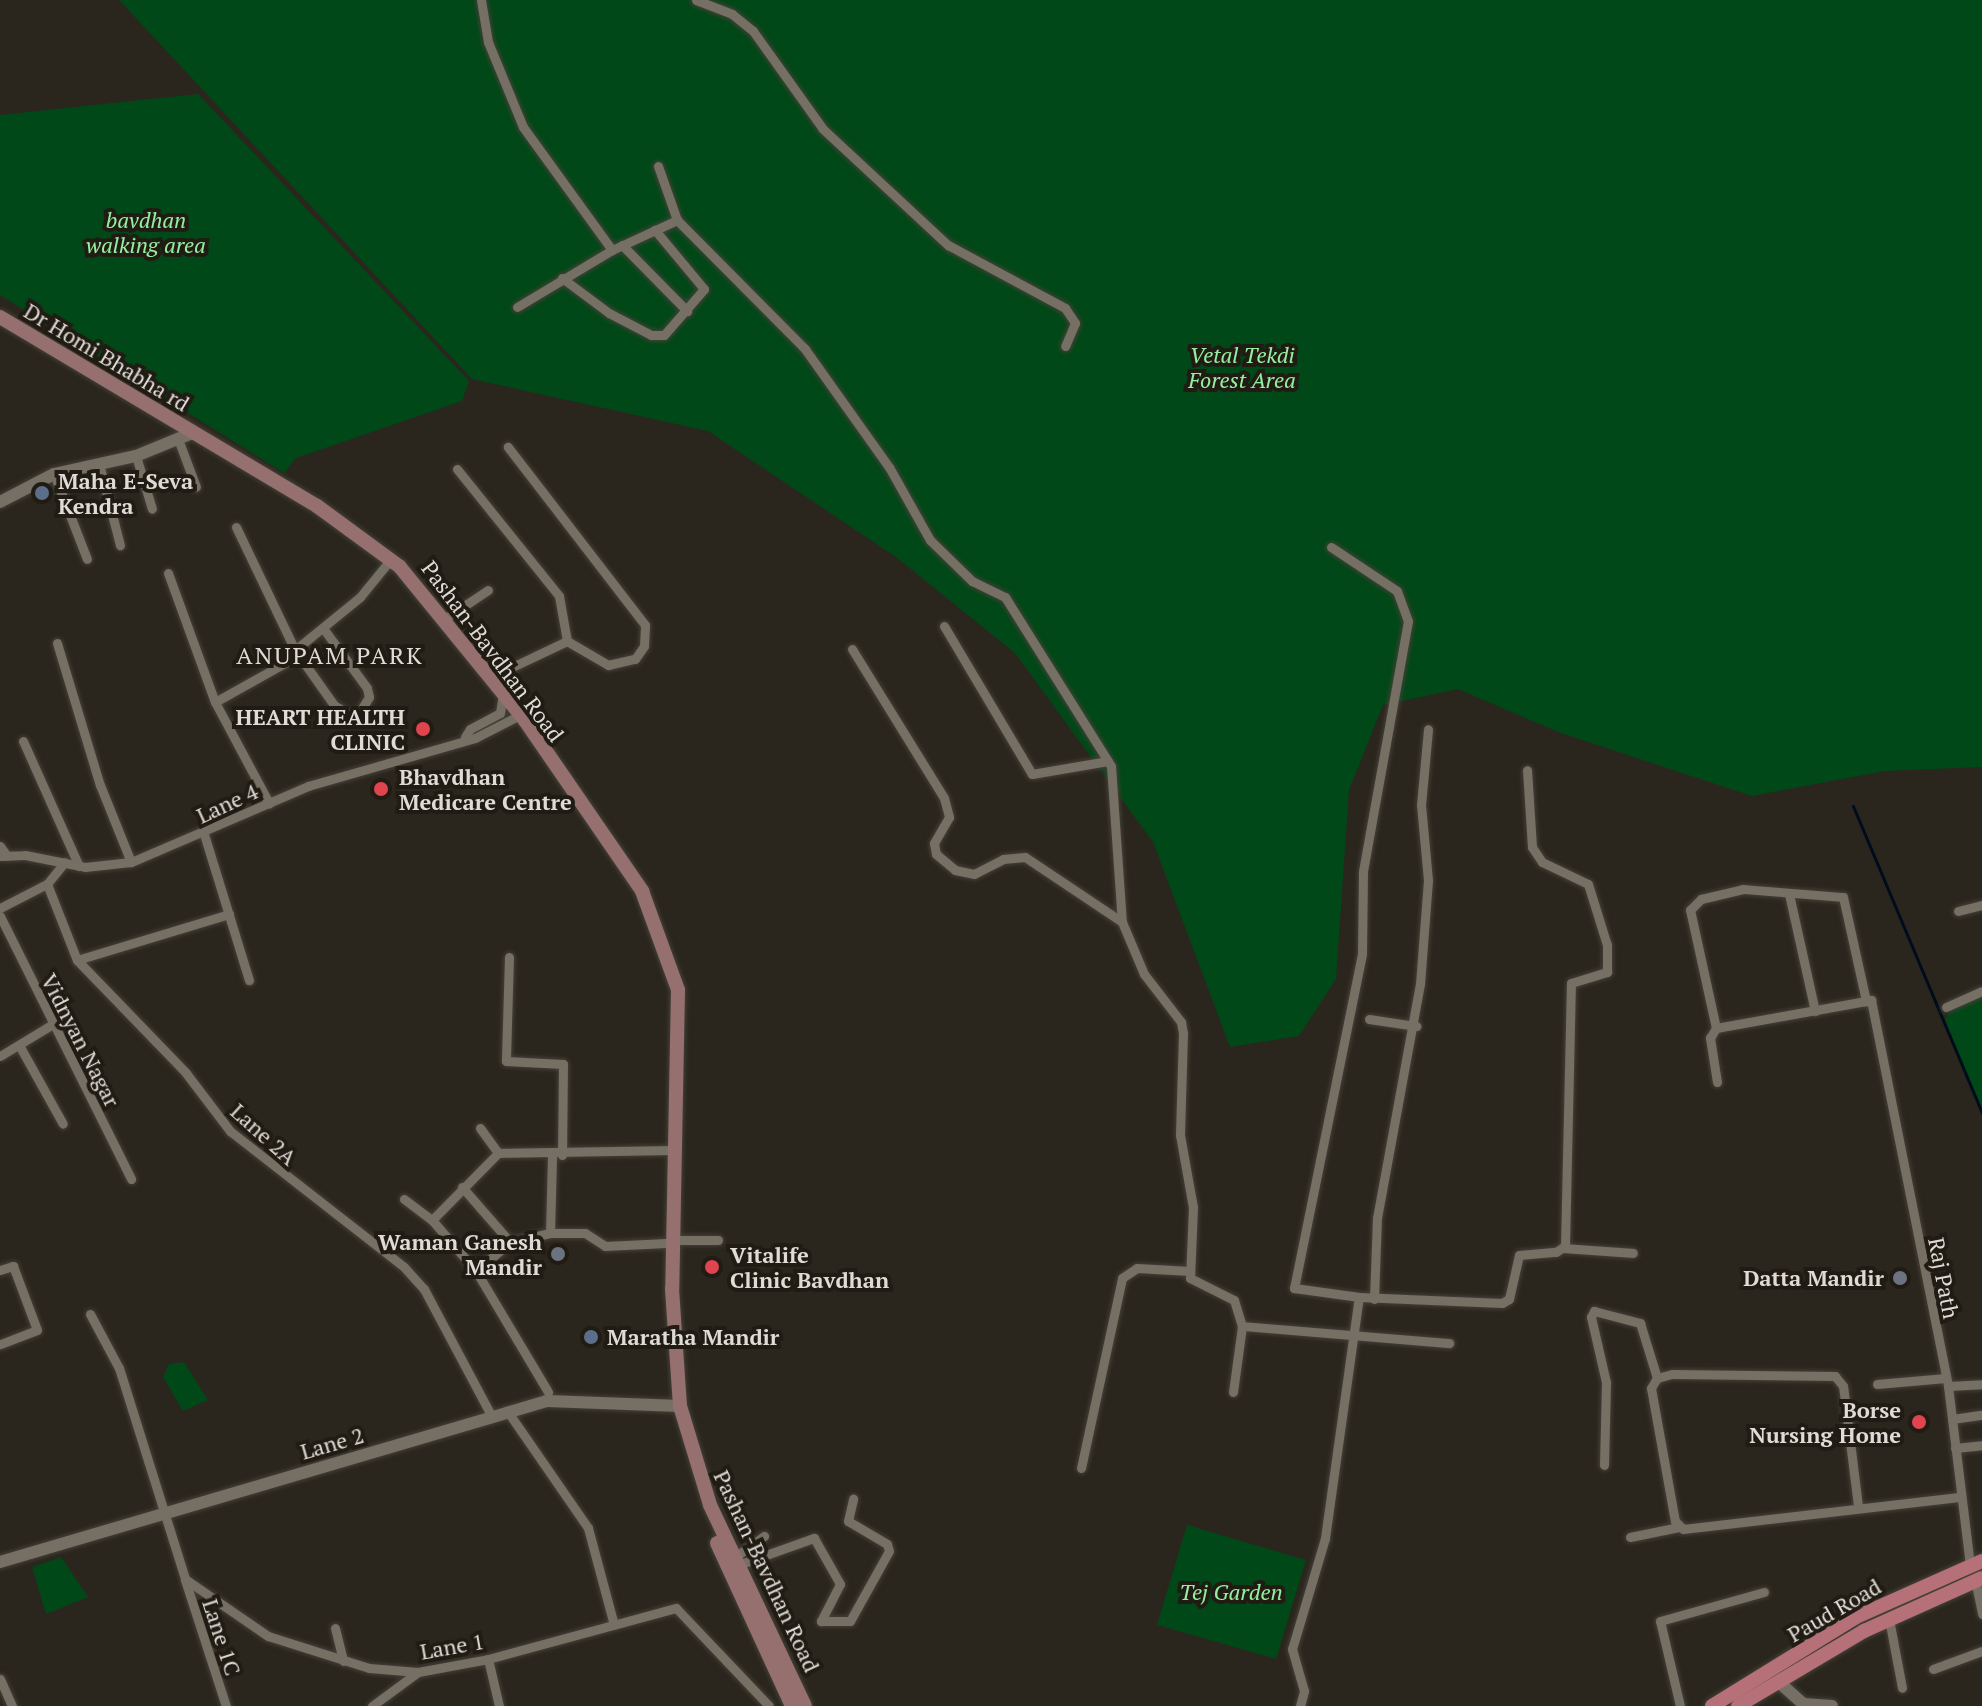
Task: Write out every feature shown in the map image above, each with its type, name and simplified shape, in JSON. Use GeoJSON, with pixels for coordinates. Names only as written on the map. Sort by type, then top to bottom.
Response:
{"type":"FeatureCollection","features":[{"type":"Feature","properties":{"kind":"main road","name":"Dr Homi Bhabha rd"},"geometry":{"type":"LineString","coordinates":[[0,317],[192,433]]}},
{"type":"Feature","properties":{"kind":"main road","name":"Pashan-Bavdhan Road"},"geometry":{"type":"LineString","coordinates":[[192,433],[317,506],[391,559],[520,715],[642,891],[667,947],[678,990],[670,1242]]}},
{"type":"Feature","properties":{"kind":"main road","name":"Pashan-Bavdhan Road"},"geometry":{"type":"LineString","coordinates":[[676,1119],[669,1150],[676,1406],[700,1504],[792,1706]]}},
{"type":"Feature","properties":{"kind":"main road","name":"Pashan-Bavdhan Road"},"geometry":{"type":"LineString","coordinates":[[676,1406],[700,1480],[805,1706]]}},
{"type":"Feature","properties":{"kind":"main road"},"geometry":{"type":"LineString","coordinates":[[1976,1562],[1979,1579]]}},
{"type":"Feature","properties":{"kind":"main road","name":"Paud Road"},"geometry":{"type":"LineString","coordinates":[[1712,1706],[1856,1617],[1976,1562]]}},
{"type":"Feature","properties":{"kind":"main road","name":"Paud Road"},"geometry":{"type":"LineString","coordinates":[[1738,1706],[1781,1684],[1889,1619],[1979,1579]]}},
{"type":"Feature","properties":{"kind":"main road","name":"Paud Road"},"geometry":{"type":"LineString","coordinates":[[1765,1706],[1781,1684]]}},
{"type":"Feature","properties":{"kind":"main road"},"geometry":{"type":"LineString","coordinates":[[1700,1706],[1742,1687]]}},
{"type":"Feature","properties":{"kind":"street"},"geometry":{"type":"LineString","coordinates":[[481,0],[488,42],[523,127],[612,250]]}},
{"type":"Feature","properties":{"kind":"street"},"geometry":{"type":"LineString","coordinates":[[696,0],[732,14],[753,31],[823,129],[948,245],[1065,308],[1075,323],[1065,346]]}},
{"type":"Feature","properties":{"kind":"street"},"geometry":{"type":"LineString","coordinates":[[658,166],[677,220],[805,349],[889,467],[930,540],[972,581],[1005,597],[1108,761],[1117,785],[1122,922],[1144,974],[1181,1022],[1183,1033],[1180,1135],[1193,1207],[1190,1271],[1193,1283],[1234,1300],[1242,1326],[1233,1392]]}},
{"type":"Feature","properties":{"kind":"street"},"geometry":{"type":"LineString","coordinates":[[517,307],[612,250],[677,220]]}},
{"type":"Feature","properties":{"kind":"street"},"geometry":{"type":"LineString","coordinates":[[562,278],[609,313],[655,337],[664,335],[703,295],[702,283],[655,230]]}},
{"type":"Feature","properties":{"kind":"street"},"geometry":{"type":"LineString","coordinates":[[622,245],[687,311]]}},
{"type":"Feature","properties":{"kind":"street"},"geometry":{"type":"LineString","coordinates":[[0,502],[54,474],[136,456],[192,433]]}},
{"type":"Feature","properties":{"kind":"street"},"geometry":{"type":"LineString","coordinates":[[178,439],[196,487]]}},
{"type":"Feature","properties":{"kind":"street"},"geometry":{"type":"LineString","coordinates":[[457,469],[559,596],[567,641],[592,660],[624,664],[644,646],[645,625],[508,447]]}},
{"type":"Feature","properties":{"kind":"street"},"geometry":{"type":"LineString","coordinates":[[136,456],[152,509]]}},
{"type":"Feature","properties":{"kind":"street"},"geometry":{"type":"LineString","coordinates":[[99,464],[120,545]]}},
{"type":"Feature","properties":{"kind":"street"},"geometry":{"type":"LineString","coordinates":[[54,474],[87,559]]}},
{"type":"Feature","properties":{"kind":"street"},"geometry":{"type":"LineString","coordinates":[[236,527],[297,652],[334,705],[349,714],[366,707],[367,688],[323,628]]}},
{"type":"Feature","properties":{"kind":"street"},"geometry":{"type":"LineString","coordinates":[[1331,547],[1397,591],[1408,621],[1363,872],[1358,978],[1294,1288],[1374,1299],[1502,1303],[1509,1299],[1519,1255],[1564,1248],[1633,1253]]}},
{"type":"Feature","properties":{"kind":"street"},"geometry":{"type":"LineString","coordinates":[[215,702],[297,652],[360,597],[391,559]]}},
{"type":"Feature","properties":{"kind":"street"},"geometry":{"type":"LineString","coordinates":[[168,573],[215,702],[269,803]]}},
{"type":"Feature","properties":{"kind":"street"},"geometry":{"type":"LineString","coordinates":[[443,620],[488,590]]}},
{"type":"Feature","properties":{"kind":"street"},"geometry":{"type":"LineString","coordinates":[[944,626],[1032,774],[1108,761]]}},
{"type":"Feature","properties":{"kind":"street"},"geometry":{"type":"LineString","coordinates":[[489,678],[567,641]]}},
{"type":"Feature","properties":{"kind":"street"},"geometry":{"type":"LineString","coordinates":[[57,643],[100,785],[131,862]]}},
{"type":"Feature","properties":{"kind":"street"},"geometry":{"type":"LineString","coordinates":[[852,649],[944,798],[949,817],[934,843],[936,854],[955,870],[974,874],[1003,859],[1025,857],[1122,922]]}},
{"type":"Feature","properties":{"kind":"street","name":"Lane 4"},"geometry":{"type":"LineString","coordinates":[[465,737],[470,729],[500,713],[503,695]]}},
{"type":"Feature","properties":{"kind":"street","name":"Lane 4"},"geometry":{"type":"LineString","coordinates":[[3,856],[79,866],[131,862],[204,834],[269,803],[465,737],[475,738],[520,715]]}},
{"type":"Feature","properties":{"kind":"street"},"geometry":{"type":"LineString","coordinates":[[1374,1299],[1377,1218],[1416,1026],[1428,880],[1421,805],[1428,729]]}},
{"type":"Feature","properties":{"kind":"street"},"geometry":{"type":"LineString","coordinates":[[23,741],[79,866]]}},
{"type":"Feature","properties":{"kind":"street"},"geometry":{"type":"LineString","coordinates":[[1527,770],[1532,847],[1542,862],[1588,884],[1607,945],[1607,972],[1571,983],[1564,1248]]}},
{"type":"Feature","properties":{"kind":"street"},"geometry":{"type":"LineString","coordinates":[[204,834],[249,980]]}},
{"type":"Feature","properties":{"kind":"street"},"geometry":{"type":"LineString","coordinates":[[0,846],[3,856]]}},
{"type":"Feature","properties":{"kind":"street"},"geometry":{"type":"LineString","coordinates":[[0,908],[47,884],[65,862]]}},
{"type":"Feature","properties":{"kind":"street","name":"Lane 2A"},"geometry":{"type":"LineString","coordinates":[[47,884],[77,960],[186,1073],[230,1131],[404,1267],[424,1289],[492,1417]]}},
{"type":"Feature","properties":{"kind":"street"},"geometry":{"type":"LineString","coordinates":[[1717,1082],[1710,1038],[1716,1028],[1690,910],[1724,890],[1789,894],[1815,1011]]}},
{"type":"Feature","properties":{"kind":"street","name":"Raj Path"},"geometry":{"type":"LineString","coordinates":[[1789,894],[1843,897],[1868,1001],[1947,1382],[1961,1497],[1976,1562]]}},
{"type":"Feature","properties":{"kind":"street"},"geometry":{"type":"LineString","coordinates":[[1958,911],[1982,905]]}},
{"type":"Feature","properties":{"kind":"street"},"geometry":{"type":"LineString","coordinates":[[77,960],[229,914]]}},
{"type":"Feature","properties":{"kind":"street","name":"Vidnyan Nagar"},"geometry":{"type":"LineString","coordinates":[[0,916],[131,1179]]}},
{"type":"Feature","properties":{"kind":"street"},"geometry":{"type":"LineString","coordinates":[[509,957],[506,1061],[563,1064],[550,1233]]}},
{"type":"Feature","properties":{"kind":"street"},"geometry":{"type":"LineString","coordinates":[[1946,1007],[1982,991]]}},
{"type":"Feature","properties":{"kind":"street"},"geometry":{"type":"LineString","coordinates":[[1716,1028],[1868,1001]]}},
{"type":"Feature","properties":{"kind":"street"},"geometry":{"type":"LineString","coordinates":[[1369,1019],[1416,1026]]}},
{"type":"Feature","properties":{"kind":"street"},"geometry":{"type":"LineString","coordinates":[[0,1056],[53,1024]]}},
{"type":"Feature","properties":{"kind":"street"},"geometry":{"type":"LineString","coordinates":[[19,1045],[63,1124]]}},
{"type":"Feature","properties":{"kind":"street"},"geometry":{"type":"LineString","coordinates":[[480,1128],[498,1153]]}},
{"type":"Feature","properties":{"kind":"street"},"geometry":{"type":"LineString","coordinates":[[432,1220],[498,1153],[669,1150]]}},
{"type":"Feature","properties":{"kind":"street"},"geometry":{"type":"LineString","coordinates":[[462,1187],[510,1242]]}},
{"type":"Feature","properties":{"kind":"street"},"geometry":{"type":"LineString","coordinates":[[404,1199],[432,1220],[476,1271],[548,1392]]}},
{"type":"Feature","properties":{"kind":"street"},"geometry":{"type":"LineString","coordinates":[[476,1271],[510,1242],[550,1233],[585,1233],[605,1246],[718,1240]]}},
{"type":"Feature","properties":{"kind":"street"},"geometry":{"type":"LineString","coordinates":[[0,1270],[13,1266],[37,1330],[0,1344]]}},
{"type":"Feature","properties":{"kind":"street"},"geometry":{"type":"LineString","coordinates":[[1081,1468],[1122,1278],[1137,1268],[1190,1271]]}},
{"type":"Feature","properties":{"kind":"street"},"geometry":{"type":"LineString","coordinates":[[1300,1706],[1304,1691],[1292,1649],[1325,1538],[1359,1297]]}},
{"type":"Feature","properties":{"kind":"street"},"geometry":{"type":"LineString","coordinates":[[1604,1465],[1606,1382],[1591,1317],[1594,1311],[1640,1323],[1657,1378]]}},
{"type":"Feature","properties":{"kind":"street"},"geometry":{"type":"LineString","coordinates":[[90,1314],[119,1368],[185,1579]]}},
{"type":"Feature","properties":{"kind":"street"},"geometry":{"type":"LineString","coordinates":[[1242,1326],[1354,1332],[1449,1343]]}},
{"type":"Feature","properties":{"kind":"street"},"geometry":{"type":"LineString","coordinates":[[1679,1527],[1651,1388],[1657,1378],[1672,1374],[1835,1376],[1843,1386],[1858,1506]]}},
{"type":"Feature","properties":{"kind":"street"},"geometry":{"type":"LineString","coordinates":[[1877,1384],[1982,1384]]}},
{"type":"Feature","properties":{"kind":"street","name":"Lane 2"},"geometry":{"type":"LineString","coordinates":[[0,1562],[547,1401],[676,1406]]}},
{"type":"Feature","properties":{"kind":"street"},"geometry":{"type":"LineString","coordinates":[[508,1412],[588,1528],[614,1625]]}},
{"type":"Feature","properties":{"kind":"street"},"geometry":{"type":"LineString","coordinates":[[1952,1419],[1982,1415]]}},
{"type":"Feature","properties":{"kind":"street"},"geometry":{"type":"LineString","coordinates":[[1955,1448],[1982,1445]]}},
{"type":"Feature","properties":{"kind":"street"},"geometry":{"type":"LineString","coordinates":[[1630,1537],[1679,1527],[1961,1497]]}},
{"type":"Feature","properties":{"kind":"street"},"geometry":{"type":"LineString","coordinates":[[736,1561],[814,1538],[840,1584],[821,1621],[850,1621],[889,1551],[887,1544],[848,1521],[853,1499]]}},
{"type":"Feature","properties":{"kind":"street"},"geometry":{"type":"LineString","coordinates":[[736,1561],[764,1536]]}},
{"type":"Feature","properties":{"kind":"street","name":"Lane 1"},"geometry":{"type":"LineString","coordinates":[[185,1579],[268,1636],[343,1661],[418,1672],[488,1659],[676,1608],[769,1706]]}},
{"type":"Feature","properties":{"kind":"street","name":"Lane 1C"},"geometry":{"type":"LineString","coordinates":[[185,1579],[226,1706]]}},
{"type":"Feature","properties":{"kind":"street"},"geometry":{"type":"LineString","coordinates":[[1979,1579],[1982,1614]]}},
{"type":"Feature","properties":{"kind":"street"},"geometry":{"type":"LineString","coordinates":[[1680,1706],[1660,1621],[1764,1592]]}},
{"type":"Feature","properties":{"kind":"street"},"geometry":{"type":"LineString","coordinates":[[1889,1619],[1902,1688]]}},
{"type":"Feature","properties":{"kind":"street"},"geometry":{"type":"LineString","coordinates":[[335,1628],[343,1661]]}},
{"type":"Feature","properties":{"kind":"street"},"geometry":{"type":"LineString","coordinates":[[1933,1669],[1982,1651]]}},
{"type":"Feature","properties":{"kind":"street"},"geometry":{"type":"LineString","coordinates":[[488,1659],[499,1706]]}},
{"type":"Feature","properties":{"kind":"street"},"geometry":{"type":"LineString","coordinates":[[372,1706],[418,1672]]}},
{"type":"Feature","properties":{"kind":"street"},"geometry":{"type":"LineString","coordinates":[[0,1679],[12,1706]]}},
{"type":"Feature","properties":{"kind":"street"},"geometry":{"type":"LineString","coordinates":[[1781,1684],[1803,1704],[1832,1706]]}},
{"type":"Feature","properties":{"kind":"green space","name":"Vetal Tekdi Forest Area"},"geometry":{"type":"Polygon","coordinates":[[[119,0],[1982,0],[1982,767],[1885,771],[1752,796],[1558,732],[1458,689],[1383,705],[1349,790],[1336,979],[1299,1036],[1230,1047],[1153,842],[1015,653],[896,557],[708,431],[472,379],[119,0]]]}},
{"type":"Feature","properties":{"kind":"green space","name":"bavdhan walking area"},"geometry":{"type":"Polygon","coordinates":[[[198,94],[469,381],[462,401],[296,458],[284,473],[0,295],[0,115],[198,94]]]}},
{"type":"Feature","properties":{"kind":"green space"},"geometry":{"type":"Polygon","coordinates":[[[1982,996],[1982,1110],[1945,1020],[1950,1011],[1982,996]]]}},
{"type":"Feature","properties":{"kind":"green space"},"geometry":{"type":"Polygon","coordinates":[[[184,1362],[208,1400],[183,1411],[163,1377],[169,1364],[184,1362]]]}},
{"type":"Feature","properties":{"kind":"green space","name":"Tej Garden"},"geometry":{"type":"Polygon","coordinates":[[[1187,1525],[1306,1560],[1276,1659],[1157,1625],[1187,1525]]]}},
{"type":"Feature","properties":{"kind":"green space"},"geometry":{"type":"Polygon","coordinates":[[[61,1557],[88,1597],[46,1614],[32,1567],[61,1557]]]}},
{"type":"Feature","properties":{"kind":"waterway"},"geometry":{"type":"LineString","coordinates":[[1853,806],[1982,1113]]}},
{"type":"Feature","properties":{"kind":"place","name":"Maha E-Seva Kendra"},"geometry":{"type":"Point","coordinates":[42,493]}},
{"type":"Feature","properties":{"kind":"place","name":"HEART HEALTH CLINIC"},"geometry":{"type":"Point","coordinates":[423,729]}},
{"type":"Feature","properties":{"kind":"place","name":"Bhavdhan Medicare Centre"},"geometry":{"type":"Point","coordinates":[381,789]}},
{"type":"Feature","properties":{"kind":"place","name":"Waman Ganesh Mandir"},"geometry":{"type":"Point","coordinates":[558,1254]}},
{"type":"Feature","properties":{"kind":"place","name":"Vitalife Clinic Bavdhan"},"geometry":{"type":"Point","coordinates":[712,1267]}},
{"type":"Feature","properties":{"kind":"place","name":"Datta Mandir"},"geometry":{"type":"Point","coordinates":[1900,1278]}},
{"type":"Feature","properties":{"kind":"place","name":"Maratha Mandir"},"geometry":{"type":"Point","coordinates":[591,1337]}},
{"type":"Feature","properties":{"kind":"place","name":"Borse Nursing Home"},"geometry":{"type":"Point","coordinates":[1919,1422]}},
{"type":"Feature","properties":{"kind":"district","name":"ANUPAM PARK"},"geometry":{"type":"Point","coordinates":[330,656]}}]}
